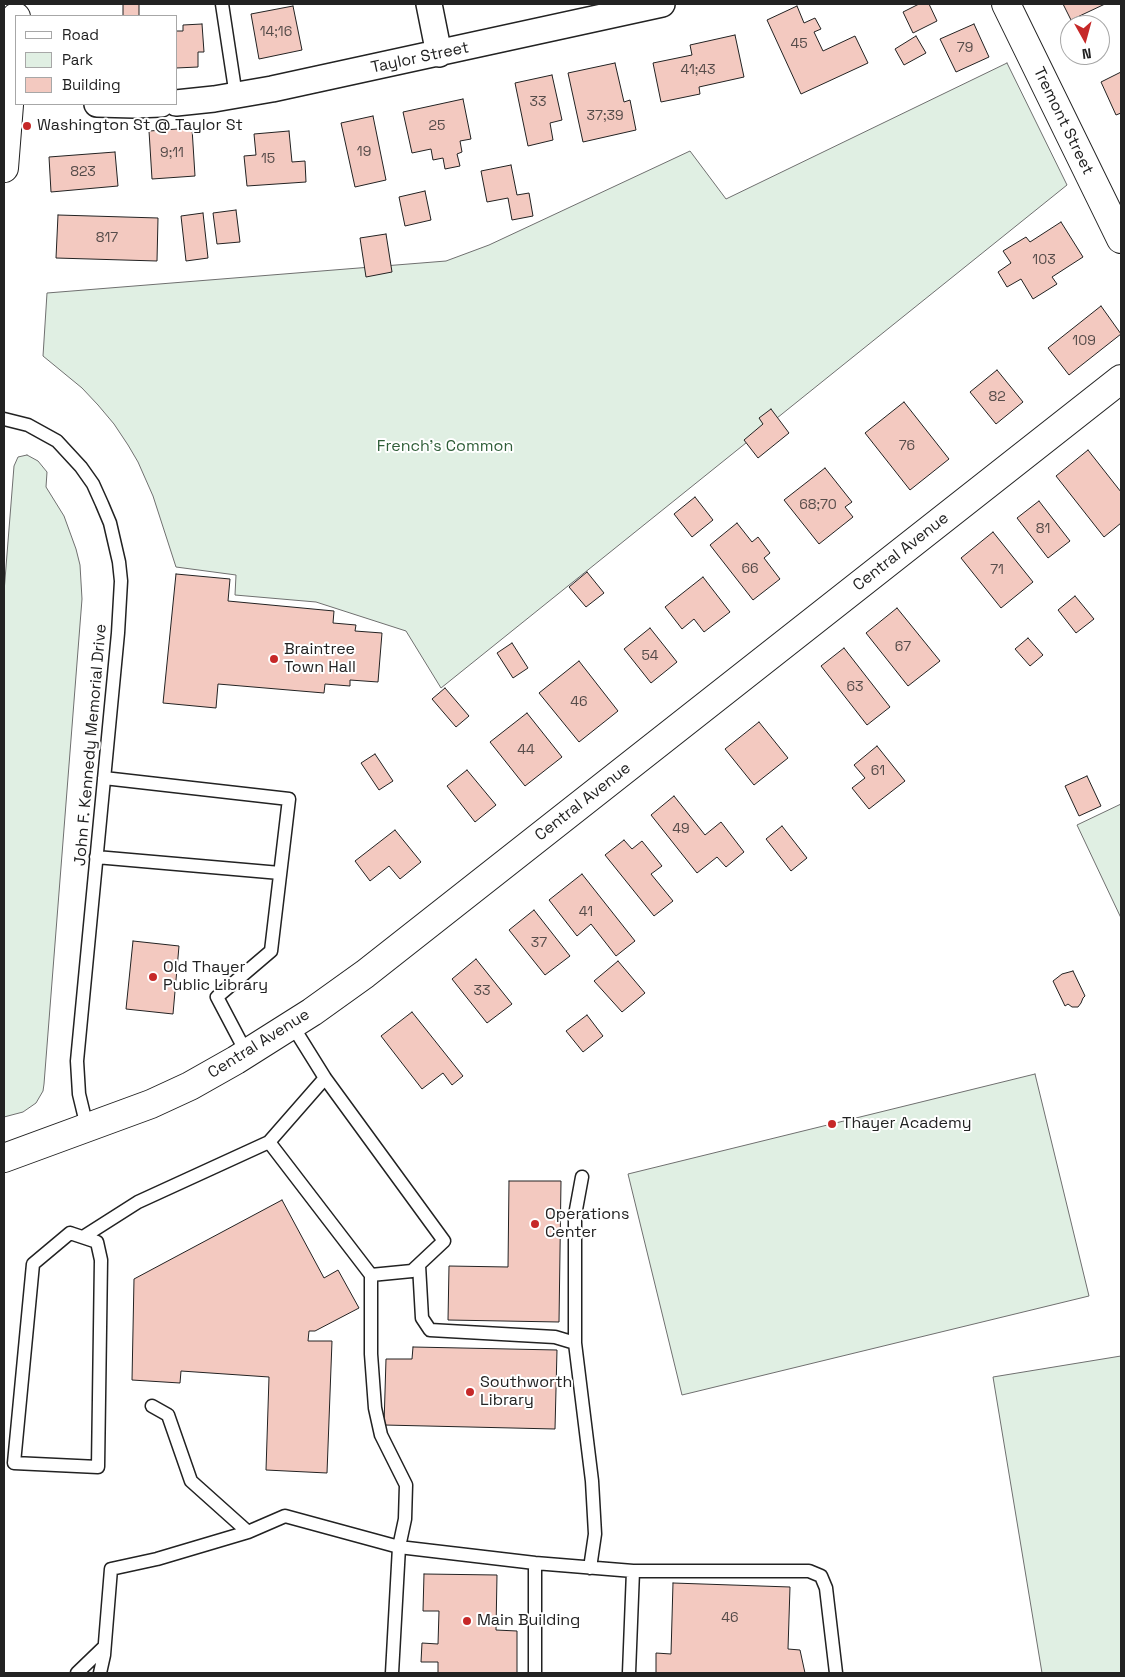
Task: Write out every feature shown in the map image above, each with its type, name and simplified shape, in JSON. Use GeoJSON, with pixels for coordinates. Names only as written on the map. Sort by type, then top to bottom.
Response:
{"type":"FeatureCollection","features":[{"type":"Feature","properties":{"kind":"main road","name":"Tremont Street"},"geometry":{"type":"LineString","coordinates":[[1006,4],[1121,239]]}},
{"type":"Feature","properties":{"kind":"main road"},"geometry":{"type":"LineString","coordinates":[[4,168],[15,30]]}},
{"type":"Feature","properties":{"kind":"main road","name":"Central Avenue"},"geometry":{"type":"LineString","coordinates":[[4,1158],[150,1104],[190,1086],[247,1054],[292,1025],[372,968],[1121,379]]}},
{"type":"Feature","properties":{"kind":"street"},"geometry":{"type":"LineString","coordinates":[[429,4],[439,54]]}},
{"type":"Feature","properties":{"kind":"street","name":"Taylor Street"},"geometry":{"type":"LineString","coordinates":[[178,103],[236,96],[439,54],[662,4]]}},
{"type":"Feature","properties":{"kind":"lane"},"geometry":{"type":"LineString","coordinates":[[222,4],[236,96]]}},
{"type":"Feature","properties":{"kind":"lane","name":"John F. Kennedy Memorial Drive"},"geometry":{"type":"LineString","coordinates":[[4,419],[28,425],[44,433],[57,441],[70,453],[93,484],[110,523],[119,562],[121,581],[77,1061],[79,1094],[87,1127]]}},
{"type":"Feature","properties":{"kind":"lane"},"geometry":{"type":"LineString","coordinates":[[104,778],[289,799],[271,951],[217,997],[247,1054]]}},
{"type":"Feature","properties":{"kind":"lane"},"geometry":{"type":"LineString","coordinates":[[96,857],[280,873]]}},
{"type":"Feature","properties":{"kind":"lane"},"geometry":{"type":"LineString","coordinates":[[292,1025],[325,1078],[444,1240],[412,1271],[371,1274]]}},
{"type":"Feature","properties":{"kind":"lane"},"geometry":{"type":"LineString","coordinates":[[83,1237],[97,1242],[101,1260],[98,1467],[14,1463],[33,1264],[70,1233],[83,1237],[138,1202],[269,1142],[325,1078]]}},
{"type":"Feature","properties":{"kind":"lane"},"geometry":{"type":"LineString","coordinates":[[269,1142],[371,1274],[370,1354],[375,1408],[381,1435],[406,1485],[405,1519],[399,1547],[392,1673]]}},
{"type":"Feature","properties":{"kind":"lane"},"geometry":{"type":"LineString","coordinates":[[582,1177],[575,1215],[575,1343],[592,1481],[595,1534],[590,1568]]}},
{"type":"Feature","properties":{"kind":"lane"},"geometry":{"type":"LineString","coordinates":[[419,1265],[422,1318],[430,1330],[555,1337],[575,1343]]}},
{"type":"Feature","properties":{"kind":"lane"},"geometry":{"type":"LineString","coordinates":[[152,1406],[168,1415],[191,1481],[248,1532]]}},
{"type":"Feature","properties":{"kind":"lane"},"geometry":{"type":"LineString","coordinates":[[100,1673],[111,1569],[157,1559],[248,1532],[285,1516],[399,1547],[535,1563],[633,1571],[808,1571],[821,1576],[826,1588],[836,1673]]}},
{"type":"Feature","properties":{"kind":"lane"},"geometry":{"type":"LineString","coordinates":[[535,1563],[535,1673]]}},
{"type":"Feature","properties":{"kind":"lane"},"geometry":{"type":"LineString","coordinates":[[629,1673],[633,1571]]}},
{"type":"Feature","properties":{"kind":"lane"},"geometry":{"type":"LineString","coordinates":[[77,1673],[104,1647]]}},
{"type":"Feature","properties":{"kind":"green space","name":"French's Common"},"geometry":{"type":"Polygon","coordinates":[[[1007,63],[1067,185],[441,688],[406,631],[316,602],[235,595],[236,575],[176,567],[153,496],[128,445],[114,424],[82,388],[43,356],[47,293],[446,261],[489,245],[690,151],[726,199],[1007,63]]]}},
{"type":"Feature","properties":{"kind":"green space"},"geometry":{"type":"Polygon","coordinates":[[[27,455],[38,461],[47,472],[46,487],[64,516],[80,565],[82,599],[43,1091],[36,1103],[23,1112],[4,1117],[4,592],[14,466],[18,457],[27,455]]]}},
{"type":"Feature","properties":{"kind":"green space"},"geometry":{"type":"Polygon","coordinates":[[[1121,804],[1121,918],[1077,825],[1121,804]]]}},
{"type":"Feature","properties":{"kind":"green space"},"geometry":{"type":"Polygon","coordinates":[[[1035,1074],[1089,1296],[682,1395],[628,1174],[1035,1074]]]}},
{"type":"Feature","properties":{"kind":"green space"},"geometry":{"type":"Polygon","coordinates":[[[1121,1356],[1121,1673],[1042,1673],[993,1377],[1121,1356]]]}},
{"type":"Feature","properties":{"kind":"building"},"geometry":{"type":"Polygon","coordinates":[[[123,4],[139,4],[139,15],[123,15],[123,4]]]}},
{"type":"Feature","properties":{"kind":"building"},"geometry":{"type":"Polygon","coordinates":[[[919,4],[929,4],[937,21],[913,33],[903,12],[919,4]]]}},
{"type":"Feature","properties":{"kind":"building"},"geometry":{"type":"Polygon","coordinates":[[[1063,4],[1105,4],[1082,15],[1068,15],[1063,4]]]}},
{"type":"Feature","properties":{"kind":"building"},"geometry":{"type":"Polygon","coordinates":[[[293,6],[302,50],[259,59],[251,14],[293,6]]]}},
{"type":"Feature","properties":{"kind":"building"},"geometry":{"type":"Polygon","coordinates":[[[797,6],[804,23],[815,18],[821,29],[814,32],[823,51],[855,36],[868,63],[801,94],[767,20],[797,6]]]}},
{"type":"Feature","properties":{"kind":"building"},"geometry":{"type":"Polygon","coordinates":[[[202,24],[204,52],[198,52],[198,67],[178,68],[178,31],[183,31],[183,25],[202,24]]]}},
{"type":"Feature","properties":{"kind":"building"},"geometry":{"type":"Polygon","coordinates":[[[974,24],[989,57],[956,72],[940,39],[974,24]]]}},
{"type":"Feature","properties":{"kind":"building"},"geometry":{"type":"Polygon","coordinates":[[[735,35],[744,77],[699,87],[700,94],[661,102],[653,63],[692,55],[690,45],[735,35]]]}},
{"type":"Feature","properties":{"kind":"building"},"geometry":{"type":"Polygon","coordinates":[[[916,36],[926,53],[904,65],[895,49],[916,36]]]}},
{"type":"Feature","properties":{"kind":"building"},"geometry":{"type":"Polygon","coordinates":[[[615,63],[624,102],[630,100],[636,130],[583,142],[568,73],[615,63]]]}},
{"type":"Feature","properties":{"kind":"building"},"geometry":{"type":"Polygon","coordinates":[[[1121,72],[1121,113],[1116,115],[1101,82],[1121,72]]]}},
{"type":"Feature","properties":{"kind":"building"},"geometry":{"type":"Polygon","coordinates":[[[552,75],[562,120],[550,123],[553,140],[528,146],[515,83],[552,75]]]}},
{"type":"Feature","properties":{"kind":"building"},"geometry":{"type":"Polygon","coordinates":[[[463,99],[471,139],[460,141],[462,152],[457,154],[460,166],[445,169],[443,158],[433,160],[431,149],[412,153],[403,112],[463,99]]]}},
{"type":"Feature","properties":{"kind":"building"},"geometry":{"type":"Polygon","coordinates":[[[373,116],[386,180],[355,187],[341,123],[373,116]]]}},
{"type":"Feature","properties":{"kind":"building"},"geometry":{"type":"Polygon","coordinates":[[[192,128],[195,176],[152,179],[149,131],[192,128]]]}},
{"type":"Feature","properties":{"kind":"building"},"geometry":{"type":"Polygon","coordinates":[[[289,131],[292,162],[305,161],[306,182],[247,186],[244,156],[256,155],[254,134],[289,131]]]}},
{"type":"Feature","properties":{"kind":"building"},"geometry":{"type":"Polygon","coordinates":[[[115,152],[118,186],[51,192],[49,157],[115,152]]]}},
{"type":"Feature","properties":{"kind":"building"},"geometry":{"type":"Polygon","coordinates":[[[511,165],[517,195],[529,193],[533,216],[512,220],[508,198],[487,202],[481,171],[511,165]]]}},
{"type":"Feature","properties":{"kind":"building"},"geometry":{"type":"Polygon","coordinates":[[[425,191],[431,220],[405,226],[399,197],[425,191]]]}},
{"type":"Feature","properties":{"kind":"building"},"geometry":{"type":"Polygon","coordinates":[[[236,210],[240,242],[217,244],[213,213],[236,210]]]}},
{"type":"Feature","properties":{"kind":"building"},"geometry":{"type":"Polygon","coordinates":[[[203,213],[208,258],[186,261],[181,216],[203,213]]]}},
{"type":"Feature","properties":{"kind":"building"},"geometry":{"type":"Polygon","coordinates":[[[58,215],[158,218],[157,261],[56,258],[58,215]]]}},
{"type":"Feature","properties":{"kind":"building"},"geometry":{"type":"Polygon","coordinates":[[[1061,222],[1083,257],[1052,277],[1057,284],[1033,299],[1021,279],[1007,287],[998,272],[1011,263],[1003,251],[1026,237],[1030,242],[1061,222]]]}},
{"type":"Feature","properties":{"kind":"building"},"geometry":{"type":"Polygon","coordinates":[[[386,234],[392,272],[366,277],[360,238],[386,234]]]}},
{"type":"Feature","properties":{"kind":"building"},"geometry":{"type":"Polygon","coordinates":[[[1101,306],[1121,334],[1069,375],[1048,348],[1101,306]]]}},
{"type":"Feature","properties":{"kind":"building"},"geometry":{"type":"Polygon","coordinates":[[[997,370],[1023,402],[996,424],[970,392],[997,370]]]}},
{"type":"Feature","properties":{"kind":"building"},"geometry":{"type":"Polygon","coordinates":[[[904,402],[949,459],[910,490],[865,433],[904,402]]]}},
{"type":"Feature","properties":{"kind":"building"},"geometry":{"type":"Polygon","coordinates":[[[771,409],[789,433],[758,458],[744,440],[763,424],[759,418],[771,409]]]}},
{"type":"Feature","properties":{"kind":"building"},"geometry":{"type":"Polygon","coordinates":[[[1088,450],[1121,492],[1121,523],[1104,537],[1056,476],[1088,450]]]}},
{"type":"Feature","properties":{"kind":"building"},"geometry":{"type":"Polygon","coordinates":[[[825,468],[852,502],[845,507],[853,517],[819,544],[784,500],[825,468]]]}},
{"type":"Feature","properties":{"kind":"building"},"geometry":{"type":"Polygon","coordinates":[[[695,497],[713,520],[692,537],[674,514],[695,497]]]}},
{"type":"Feature","properties":{"kind":"building"},"geometry":{"type":"Polygon","coordinates":[[[1039,501],[1070,541],[1048,558],[1017,518],[1039,501]]]}},
{"type":"Feature","properties":{"kind":"building"},"geometry":{"type":"Polygon","coordinates":[[[737,523],[752,542],[758,537],[770,553],[764,558],[780,579],[753,600],[710,545],[737,523]]]}},
{"type":"Feature","properties":{"kind":"building"},"geometry":{"type":"Polygon","coordinates":[[[993,532],[1033,582],[1001,608],[961,558],[993,532]]]}},
{"type":"Feature","properties":{"kind":"building"},"geometry":{"type":"Polygon","coordinates":[[[587,572],[604,593],[586,607],[569,587],[587,572]]]}},
{"type":"Feature","properties":{"kind":"building","name":"Braintree Town Hall"},"geometry":{"type":"Polygon","coordinates":[[[176,574],[230,579],[228,601],[334,611],[333,623],[356,625],[355,631],[382,633],[378,682],[350,680],[350,686],[325,684],[324,693],[218,684],[216,708],[163,703],[176,574]]]}},
{"type":"Feature","properties":{"kind":"building"},"geometry":{"type":"Polygon","coordinates":[[[703,577],[730,612],[704,632],[694,619],[682,629],[665,607],[703,577]]]}},
{"type":"Feature","properties":{"kind":"building"},"geometry":{"type":"Polygon","coordinates":[[[1075,596],[1094,619],[1076,633],[1058,610],[1075,596]]]}},
{"type":"Feature","properties":{"kind":"building"},"geometry":{"type":"Polygon","coordinates":[[[897,608],[940,661],[908,686],[866,633],[897,608]]]}},
{"type":"Feature","properties":{"kind":"building"},"geometry":{"type":"Polygon","coordinates":[[[650,628],[677,662],[651,683],[624,649],[650,628]]]}},
{"type":"Feature","properties":{"kind":"building"},"geometry":{"type":"Polygon","coordinates":[[[1028,638],[1043,655],[1030,666],[1015,649],[1028,638]]]}},
{"type":"Feature","properties":{"kind":"building"},"geometry":{"type":"Polygon","coordinates":[[[512,643],[528,668],[513,678],[497,653],[512,643]]]}},
{"type":"Feature","properties":{"kind":"building"},"geometry":{"type":"Polygon","coordinates":[[[844,648],[890,707],[867,725],[821,666],[844,648]]]}},
{"type":"Feature","properties":{"kind":"building"},"geometry":{"type":"Polygon","coordinates":[[[579,661],[618,711],[579,742],[539,693],[579,661]]]}},
{"type":"Feature","properties":{"kind":"building"},"geometry":{"type":"Polygon","coordinates":[[[445,688],[469,716],[456,727],[432,699],[445,688]]]}},
{"type":"Feature","properties":{"kind":"building"},"geometry":{"type":"Polygon","coordinates":[[[527,713],[562,757],[525,786],[490,742],[527,713]]]}},
{"type":"Feature","properties":{"kind":"building"},"geometry":{"type":"Polygon","coordinates":[[[759,722],[788,758],[754,785],[725,749],[759,722]]]}},
{"type":"Feature","properties":{"kind":"building"},"geometry":{"type":"Polygon","coordinates":[[[877,746],[905,781],[869,809],[852,788],[865,778],[854,765],[877,746]]]}},
{"type":"Feature","properties":{"kind":"building"},"geometry":{"type":"Polygon","coordinates":[[[375,754],[393,781],[379,790],[361,763],[375,754]]]}},
{"type":"Feature","properties":{"kind":"building"},"geometry":{"type":"Polygon","coordinates":[[[467,770],[496,805],[475,822],[447,786],[467,770]]]}},
{"type":"Feature","properties":{"kind":"building"},"geometry":{"type":"Polygon","coordinates":[[[1087,776],[1101,806],[1079,816],[1065,786],[1087,776]]]}},
{"type":"Feature","properties":{"kind":"building"},"geometry":{"type":"Polygon","coordinates":[[[674,796],[705,835],[721,822],[744,852],[726,867],[717,857],[697,873],[651,815],[674,796]]]}},
{"type":"Feature","properties":{"kind":"building"},"geometry":{"type":"Polygon","coordinates":[[[782,826],[807,858],[791,871],[766,839],[782,826]]]}},
{"type":"Feature","properties":{"kind":"building"},"geometry":{"type":"Polygon","coordinates":[[[395,830],[421,862],[400,879],[389,866],[370,881],[355,861],[395,830]]]}},
{"type":"Feature","properties":{"kind":"building"},"geometry":{"type":"Polygon","coordinates":[[[624,840],[632,849],[642,841],[662,866],[651,874],[673,901],[654,916],[605,855],[624,840]]]}},
{"type":"Feature","properties":{"kind":"building"},"geometry":{"type":"Polygon","coordinates":[[[582,874],[635,941],[616,956],[591,924],[577,936],[549,900],[582,874]]]}},
{"type":"Feature","properties":{"kind":"building"},"geometry":{"type":"Polygon","coordinates":[[[534,910],[570,956],[545,975],[509,930],[534,910]]]}},
{"type":"Feature","properties":{"kind":"building","name":"Old Thayer Public Library"},"geometry":{"type":"Polygon","coordinates":[[[133,941],[179,946],[173,1014],[126,1009],[133,941]]]}},
{"type":"Feature","properties":{"kind":"building"},"geometry":{"type":"Polygon","coordinates":[[[476,959],[512,1004],[487,1023],[452,979],[476,959]]]}},
{"type":"Feature","properties":{"kind":"building"},"geometry":{"type":"Polygon","coordinates":[[[618,961],[645,993],[622,1012],[594,981],[618,961]]]}},
{"type":"Feature","properties":{"kind":"building"},"geometry":{"type":"Polygon","coordinates":[[[1073,971],[1085,996],[1078,1007],[1072,1007],[1068,1004],[1065,1006],[1053,981],[1062,974],[1073,971]]]}},
{"type":"Feature","properties":{"kind":"building"},"geometry":{"type":"Polygon","coordinates":[[[412,1012],[463,1076],[452,1085],[443,1073],[422,1089],[381,1036],[412,1012]]]}},
{"type":"Feature","properties":{"kind":"building"},"geometry":{"type":"Polygon","coordinates":[[[587,1015],[603,1036],[583,1052],[566,1031],[587,1015]]]}},
{"type":"Feature","properties":{"kind":"building","name":"Operations Center"},"geometry":{"type":"Polygon","coordinates":[[[509,1181],[561,1181],[559,1322],[448,1320],[449,1266],[508,1267],[509,1181]]]}},
{"type":"Feature","properties":{"kind":"building"},"geometry":{"type":"Polygon","coordinates":[[[282,1200],[324,1278],[338,1270],[359,1308],[315,1331],[309,1331],[308,1341],[332,1341],[327,1473],[266,1470],[269,1377],[181,1371],[180,1383],[132,1380],[134,1279],[282,1200]]]}},
{"type":"Feature","properties":{"kind":"building","name":"Southworth Library"},"geometry":{"type":"Polygon","coordinates":[[[413,1347],[557,1350],[555,1429],[384,1425],[386,1359],[412,1359],[413,1347]]]}},
{"type":"Feature","properties":{"kind":"building","name":"Main Building"},"geometry":{"type":"Polygon","coordinates":[[[424,1574],[497,1575],[496,1630],[517,1631],[517,1673],[438,1673],[438,1662],[421,1662],[422,1643],[438,1644],[439,1611],[423,1611],[424,1574]]]}},
{"type":"Feature","properties":{"kind":"building"},"geometry":{"type":"Polygon","coordinates":[[[673,1583],[790,1587],[788,1649],[800,1650],[805,1673],[656,1673],[656,1653],[671,1654],[673,1583]]]}},
{"type":"Feature","properties":{"kind":"place","name":"Washington St @ Taylor St"},"geometry":{"type":"Point","coordinates":[27,126]}},
{"type":"Feature","properties":{"kind":"place","name":"Braintree Town Hall"},"geometry":{"type":"Point","coordinates":[274,659]}},
{"type":"Feature","properties":{"kind":"place","name":"Old Thayer Public Library"},"geometry":{"type":"Point","coordinates":[153,977]}},
{"type":"Feature","properties":{"kind":"place","name":"Thayer Academy"},"geometry":{"type":"Point","coordinates":[832,1124]}},
{"type":"Feature","properties":{"kind":"place","name":"Operations Center"},"geometry":{"type":"Point","coordinates":[535,1224]}},
{"type":"Feature","properties":{"kind":"place","name":"Southworth Library"},"geometry":{"type":"Point","coordinates":[470,1392]}},
{"type":"Feature","properties":{"kind":"place","name":"Main Building"},"geometry":{"type":"Point","coordinates":[467,1621]}}]}
